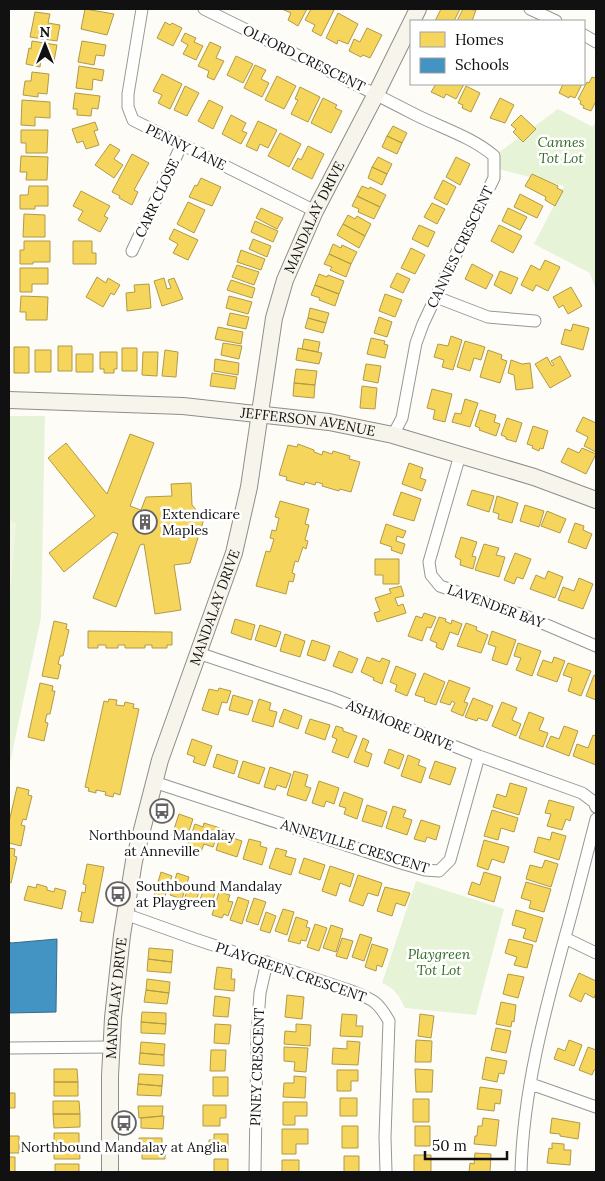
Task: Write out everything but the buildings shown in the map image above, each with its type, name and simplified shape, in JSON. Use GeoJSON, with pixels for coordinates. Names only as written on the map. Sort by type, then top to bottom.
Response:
{"type":"FeatureCollection","features":[{"type":"Feature","properties":{"kind":"street","name":"PENNY LANE"},"geometry":{"type":"LineString","coordinates":[[142,9],[130,75],[128,107],[132,120],[315,211]]}},
{"type":"Feature","properties":{"kind":"street","name":"OLFORD CRESCENT"},"geometry":{"type":"LineString","coordinates":[[204,9],[376,94]]}},
{"type":"Feature","properties":{"kind":"street"},"geometry":{"type":"LineString","coordinates":[[530,9],[554,20]]}},
{"type":"Feature","properties":{"kind":"street","name":"MANDALAY DRIVE"},"geometry":{"type":"LineString","coordinates":[[110,1172],[111,1047],[118,963],[134,861],[154,782],[171,728],[234,553],[246,505],[274,318],[285,280],[315,211],[410,25]]}},
{"type":"Feature","properties":{"kind":"street","name":"CANNES CRESCENT"},"geometry":{"type":"LineString","coordinates":[[376,94],[476,144],[494,156],[495,168],[494,178],[452,262],[416,344],[402,418],[393,435]]}},
{"type":"Feature","properties":{"kind":"street","name":"CARR CLOSE"},"geometry":{"type":"LineString","coordinates":[[132,251],[182,144]]}},
{"type":"Feature","properties":{"kind":"street"},"geometry":{"type":"LineString","coordinates":[[436,297],[488,317],[535,321]]}},
{"type":"Feature","properties":{"kind":"street","name":"JEFFERSON AVENUE"},"geometry":{"type":"LineString","coordinates":[[9,400],[183,406],[329,422],[393,435],[534,477],[596,500]]}},
{"type":"Feature","properties":{"kind":"street","name":"LAVENDER BAY"},"geometry":{"type":"LineString","coordinates":[[460,455],[429,562],[431,574],[440,586],[528,616],[596,646]]}},
{"type":"Feature","properties":{"kind":"street","name":"ASHMORE DRIVE"},"geometry":{"type":"LineString","coordinates":[[198,653],[332,698],[479,756],[582,793],[594,802],[596,807]]}},
{"type":"Feature","properties":{"kind":"street","name":"ANNEVILLE CRESCENT"},"geometry":{"type":"LineString","coordinates":[[154,782],[400,863],[425,870],[439,871],[450,860],[479,756]]}},
{"type":"Feature","properties":{"kind":"street"},"geometry":{"type":"LineString","coordinates":[[521,1172],[523,1135],[534,1059],[545,1010],[596,819]]}},
{"type":"Feature","properties":{"kind":"street","name":"PLAYGREEN CRESCENT"},"geometry":{"type":"LineString","coordinates":[[125,914],[354,992],[370,998],[380,1006],[389,1021],[386,1172]]}},
{"type":"Feature","properties":{"kind":"street"},"geometry":{"type":"LineString","coordinates":[[565,938],[596,953]]}},
{"type":"Feature","properties":{"kind":"street","name":"PINEY CRESCENT"},"geometry":{"type":"LineString","coordinates":[[255,1172],[257,1034],[260,993],[266,962]]}},
{"type":"Feature","properties":{"kind":"street"},"geometry":{"type":"LineString","coordinates":[[9,1048],[111,1047]]}},
{"type":"Feature","properties":{"kind":"street"},"geometry":{"type":"LineString","coordinates":[[531,1084],[596,1107]]}},
{"type":"Feature","properties":{"kind":"green space","name":"Cannes Tot Lot"},"geometry":{"type":"Polygon","coordinates":[[[558,109],[593,127],[596,121],[596,291],[590,273],[534,244],[564,186],[495,168],[494,156],[558,109]]]}},
{"type":"Feature","properties":{"kind":"green space"},"geometry":{"type":"Polygon","coordinates":[[[9,416],[45,416],[41,618],[9,767],[9,416]]]}},
{"type":"Feature","properties":{"kind":"green space"},"geometry":{"type":"Polygon","coordinates":[[[9,519],[16,524],[9,607],[9,519]]]}},
{"type":"Feature","properties":{"kind":"green space","name":"Playgreen Tot Lot"},"geometry":{"type":"Polygon","coordinates":[[[416,881],[504,909],[476,1015],[405,1008],[396,993],[382,983],[416,881]]]}},
{"type":"Feature","properties":{"kind":"place","name":"Extendicare Maples"},"geometry":{"type":"Point","coordinates":[145,522]}},
{"type":"Feature","properties":{"kind":"place","name":"Northbound Mandalay at Anneville"},"geometry":{"type":"Point","coordinates":[162,811]}},
{"type":"Feature","properties":{"kind":"place","name":"Southbound Mandalay at Playgreen"},"geometry":{"type":"Point","coordinates":[118,894]}},
{"type":"Feature","properties":{"kind":"place","name":"Northbound Mandalay at Anglia"},"geometry":{"type":"Point","coordinates":[124,1123]}}]}
